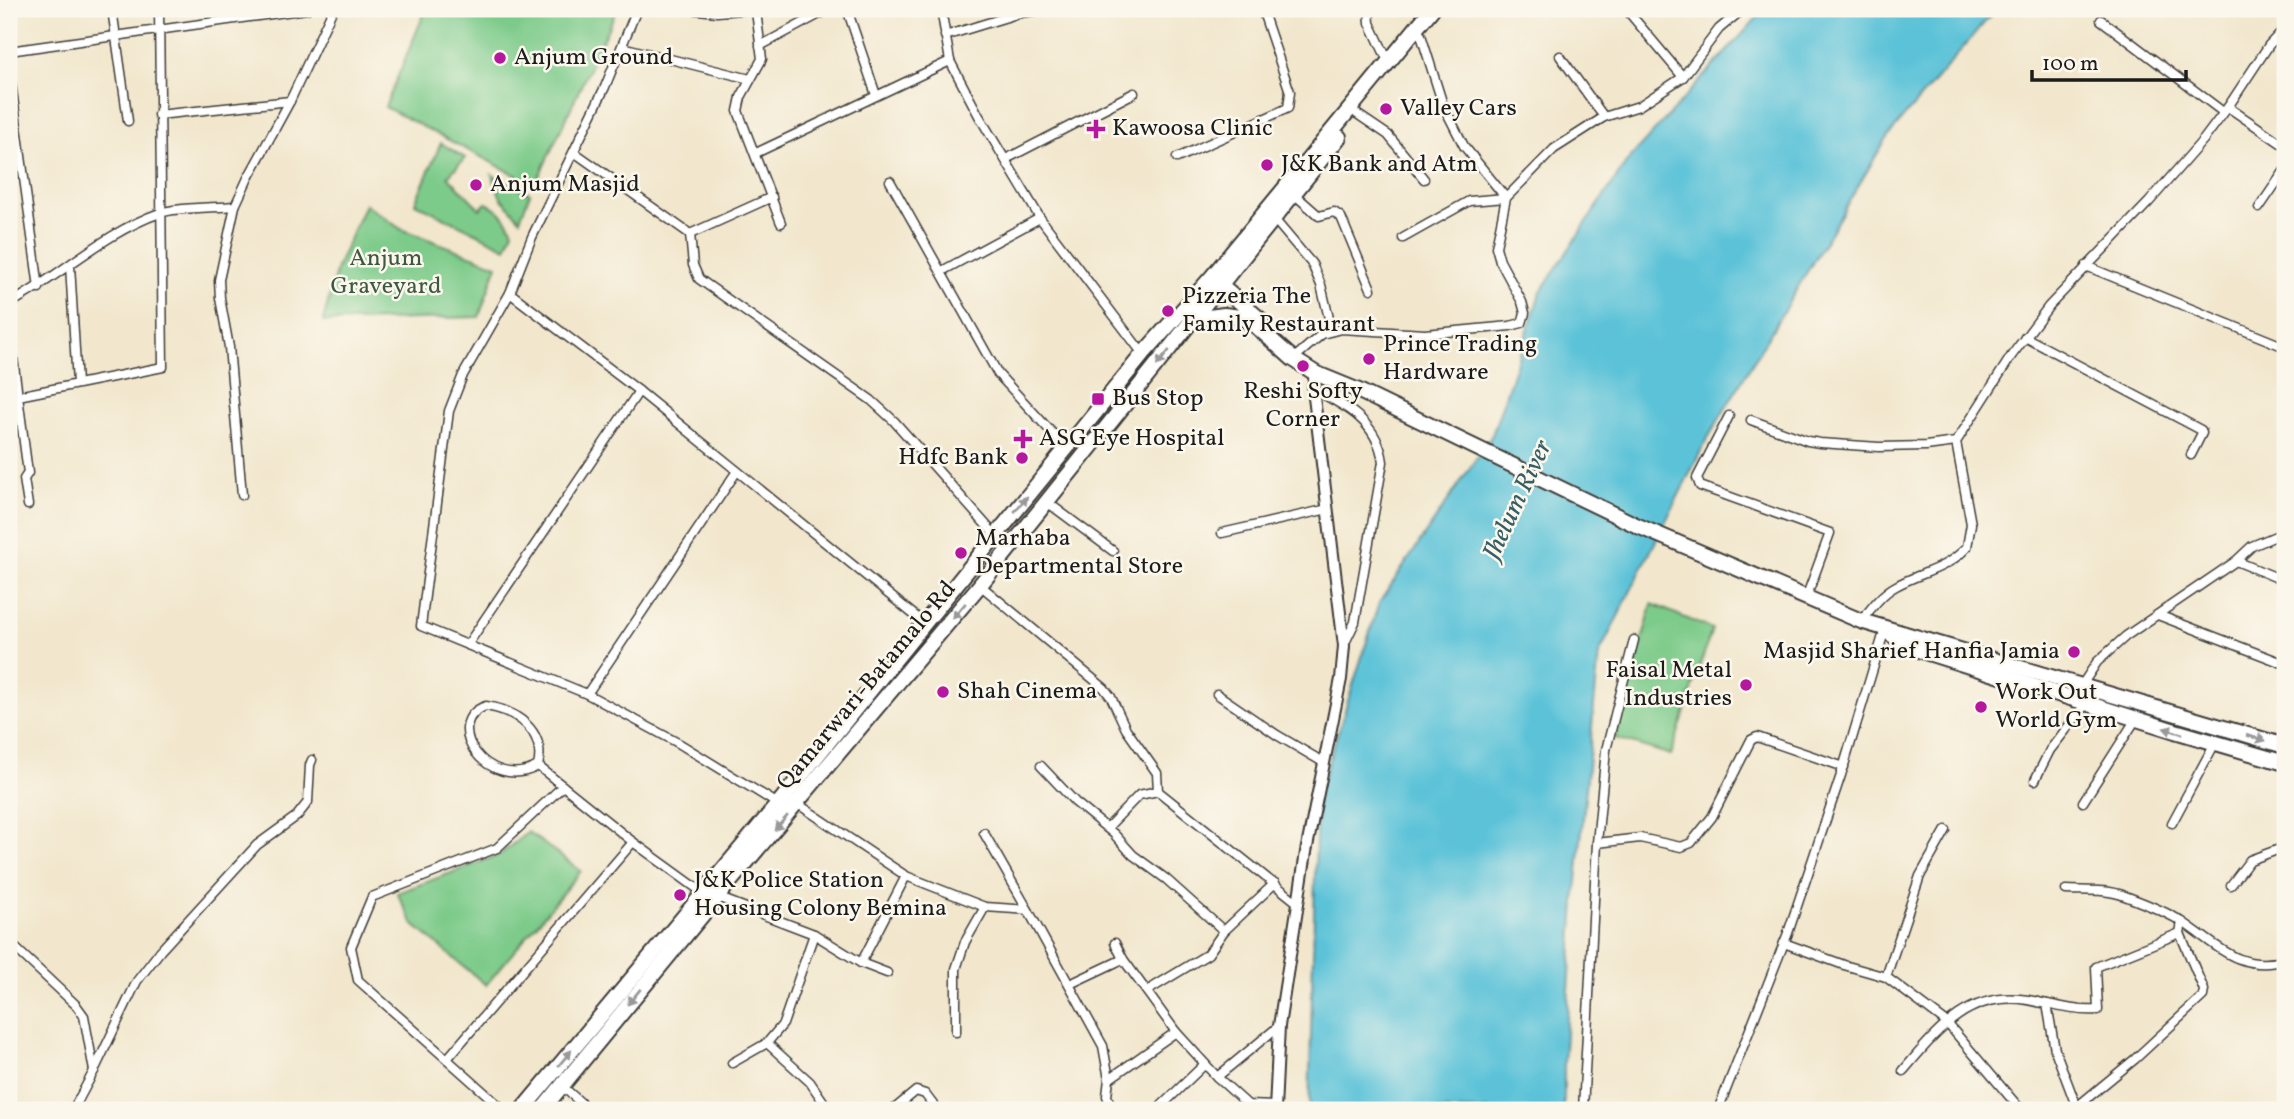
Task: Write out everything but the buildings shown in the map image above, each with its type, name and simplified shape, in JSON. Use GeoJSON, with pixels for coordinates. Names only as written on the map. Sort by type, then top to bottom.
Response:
{"type":"FeatureCollection","features":[{"type":"Feature","properties":{"kind":"main road"},"geometry":{"type":"LineString","coordinates":[[1216,282],[1388,61],[1432,9]]}},
{"type":"Feature","properties":{"kind":"main road"},"geometry":{"type":"LineString","coordinates":[[1216,282],[1274,219],[1443,9]]}},
{"type":"Feature","properties":{"kind":"main road"},"geometry":{"type":"LineString","coordinates":[[1216,282],[1297,358]]}},
{"type":"Feature","properties":{"kind":"main road","name":"Qamarwari-Batamalo Rd"},"geometry":{"type":"LineString","coordinates":[[522,1110],[710,895],[798,804],[980,585],[1194,319],[1216,282]]}},
{"type":"Feature","properties":{"kind":"main road","name":"Qamarwari-Batamalo Rd"},"geometry":{"type":"LineString","coordinates":[[541,1110],[778,804],[995,535],[1143,354],[1216,282]]}},
{"type":"Feature","properties":{"kind":"main road"},"geometry":{"type":"LineString","coordinates":[[1194,319],[1224,315],[1241,317],[1315,373],[1359,391],[1638,526],[1861,621],[2285,746]]}},
{"type":"Feature","properties":{"kind":"main road"},"geometry":{"type":"LineString","coordinates":[[1885,629],[1909,647],[2086,704],[2285,763]]}},
{"type":"Feature","properties":{"kind":"street"},"geometry":{"type":"LineString","coordinates":[[112,9],[128,121]]}},
{"type":"Feature","properties":{"kind":"street"},"geometry":{"type":"LineString","coordinates":[[18,396],[163,367],[158,115],[159,9]]}},
{"type":"Feature","properties":{"kind":"street"},"geometry":{"type":"LineString","coordinates":[[9,51],[307,9]]}},
{"type":"Feature","properties":{"kind":"street"},"geometry":{"type":"LineString","coordinates":[[242,495],[229,347],[219,280],[235,206],[290,101],[333,9]]}},
{"type":"Feature","properties":{"kind":"street"},"geometry":{"type":"LineString","coordinates":[[637,9],[574,152],[532,237],[510,293],[463,375],[449,411],[421,626],[587,694],[680,744],[778,804]]}},
{"type":"Feature","properties":{"kind":"street"},"geometry":{"type":"LineString","coordinates":[[689,9],[717,12],[755,10],[762,59],[741,97],[738,111],[781,223]]}},
{"type":"Feature","properties":{"kind":"street"},"geometry":{"type":"LineString","coordinates":[[760,47],[829,9]]}},
{"type":"Feature","properties":{"kind":"street"},"geometry":{"type":"LineString","coordinates":[[847,9],[876,95]]}},
{"type":"Feature","properties":{"kind":"street"},"geometry":{"type":"LineString","coordinates":[[942,9],[950,61],[979,116],[1040,218],[1143,354]]}},
{"type":"Feature","properties":{"kind":"street"},"geometry":{"type":"LineString","coordinates":[[945,36],[1020,11],[1050,9]]}},
{"type":"Feature","properties":{"kind":"street"},"geometry":{"type":"LineString","coordinates":[[1177,158],[1288,108],[1290,92],[1262,9]]}},
{"type":"Feature","properties":{"kind":"street"},"geometry":{"type":"LineString","coordinates":[[1370,9],[1370,23],[1388,61]]}},
{"type":"Feature","properties":{"kind":"street"},"geometry":{"type":"LineString","coordinates":[[1626,9],[1684,77]]}},
{"type":"Feature","properties":{"kind":"street"},"geometry":{"type":"LineString","coordinates":[[1297,358],[1322,334],[1341,329],[1425,334],[1522,323],[1525,313],[1522,302],[1500,261],[1496,247],[1506,198],[1554,149],[1604,117],[1639,106],[1684,77],[1719,29],[1743,9]]}},
{"type":"Feature","properties":{"kind":"street"},"geometry":{"type":"LineString","coordinates":[[2101,20],[2226,110],[2285,146]]}},
{"type":"Feature","properties":{"kind":"street"},"geometry":{"type":"LineString","coordinates":[[1861,621],[1888,591],[1941,568],[1967,547],[1971,524],[1956,442],[2025,337],[2049,306],[2149,202],[2226,110],[2269,45],[2285,28]]}},
{"type":"Feature","properties":{"kind":"street"},"geometry":{"type":"LineString","coordinates":[[1421,35],[1443,105],[1464,146],[1506,198]]}},
{"type":"Feature","properties":{"kind":"street"},"geometry":{"type":"LineString","coordinates":[[622,47],[750,79]]}},
{"type":"Feature","properties":{"kind":"street"},"geometry":{"type":"LineString","coordinates":[[1560,56],[1604,117]]}},
{"type":"Feature","properties":{"kind":"street"},"geometry":{"type":"LineString","coordinates":[[756,153],[950,61]]}},
{"type":"Feature","properties":{"kind":"street"},"geometry":{"type":"LineString","coordinates":[[9,68],[39,288]]}},
{"type":"Feature","properties":{"kind":"street"},"geometry":{"type":"LineString","coordinates":[[1006,159],[1134,93]]}},
{"type":"Feature","properties":{"kind":"street"},"geometry":{"type":"LineString","coordinates":[[158,115],[290,101]]}},
{"type":"Feature","properties":{"kind":"street"},"geometry":{"type":"LineString","coordinates":[[1357,114],[1388,135],[1424,180]]}},
{"type":"Feature","properties":{"kind":"street"},"geometry":{"type":"LineString","coordinates":[[574,152],[690,234],[694,265],[699,279],[871,400],[894,421],[995,535]]}},
{"type":"Feature","properties":{"kind":"street"},"geometry":{"type":"LineString","coordinates":[[2259,208],[2285,170]]}},
{"type":"Feature","properties":{"kind":"street"},"geometry":{"type":"LineString","coordinates":[[890,181],[998,374],[1067,449]]}},
{"type":"Feature","properties":{"kind":"street"},"geometry":{"type":"LineString","coordinates":[[1294,194],[1319,216],[1334,212],[1341,217],[1371,289]]}},
{"type":"Feature","properties":{"kind":"street"},"geometry":{"type":"LineString","coordinates":[[690,234],[772,197]]}},
{"type":"Feature","properties":{"kind":"street"},"geometry":{"type":"LineString","coordinates":[[1403,238],[1469,201],[1506,198]]}},
{"type":"Feature","properties":{"kind":"street"},"geometry":{"type":"LineString","coordinates":[[9,304],[39,288],[98,245],[162,212],[235,206]]}},
{"type":"Feature","properties":{"kind":"street"},"geometry":{"type":"LineString","coordinates":[[942,271],[1040,218]]}},
{"type":"Feature","properties":{"kind":"street"},"geometry":{"type":"LineString","coordinates":[[1274,219],[1312,264],[1321,285],[1332,331]]}},
{"type":"Feature","properties":{"kind":"street"},"geometry":{"type":"LineString","coordinates":[[70,265],[76,384]]}},
{"type":"Feature","properties":{"kind":"street"},"geometry":{"type":"LineString","coordinates":[[2086,266],[2285,346]]}},
{"type":"Feature","properties":{"kind":"street"},"geometry":{"type":"LineString","coordinates":[[510,293],[639,391],[924,623]]}},
{"type":"Feature","properties":{"kind":"street"},"geometry":{"type":"LineString","coordinates":[[9,327],[28,473],[24,479],[28,505]]}},
{"type":"Feature","properties":{"kind":"street"},"geometry":{"type":"LineString","coordinates":[[2025,337],[2201,430],[2191,455]]}},
{"type":"Feature","properties":{"kind":"street"},"geometry":{"type":"LineString","coordinates":[[1115,943],[1123,959],[1176,1032],[1217,1077],[1248,1105],[1275,1108],[1279,1026],[1297,903],[1341,680],[1344,646],[1314,389],[1315,373]]}},
{"type":"Feature","properties":{"kind":"street"},"geometry":{"type":"LineString","coordinates":[[1314,389],[1343,405],[1375,434],[1383,462],[1355,622],[1344,646]]}},
{"type":"Feature","properties":{"kind":"street"},"geometry":{"type":"LineString","coordinates":[[468,644],[639,391]]}},
{"type":"Feature","properties":{"kind":"street"},"geometry":{"type":"LineString","coordinates":[[1729,416],[1697,478],[1700,486],[1830,533],[1806,598]]}},
{"type":"Feature","properties":{"kind":"street"},"geometry":{"type":"LineString","coordinates":[[1751,420],[1820,443],[1880,447],[1956,442]]}},
{"type":"Feature","properties":{"kind":"street"},"geometry":{"type":"LineString","coordinates":[[587,694],[737,471]]}},
{"type":"Feature","properties":{"kind":"street"},"geometry":{"type":"LineString","coordinates":[[1047,502],[1113,551]]}},
{"type":"Feature","properties":{"kind":"street"},"geometry":{"type":"LineString","coordinates":[[1222,533],[1328,509]]}},
{"type":"Feature","properties":{"kind":"street"},"geometry":{"type":"LineString","coordinates":[[2082,685],[2097,662],[2126,636],[2236,561],[2252,546],[2283,533]]}},
{"type":"Feature","properties":{"kind":"street"},"geometry":{"type":"LineString","coordinates":[[2236,561],[2285,581]]}},
{"type":"Feature","properties":{"kind":"street"},"geometry":{"type":"LineString","coordinates":[[980,585],[1104,688],[1126,729],[1157,773],[1158,791],[1297,903]]}},
{"type":"Feature","properties":{"kind":"street"},"geometry":{"type":"LineString","coordinates":[[2158,615],[2285,664]]}},
{"type":"Feature","properties":{"kind":"street"},"geometry":{"type":"LineString","coordinates":[[1718,1110],[1784,943],[1844,767],[1885,629]]}},
{"type":"Feature","properties":{"kind":"street"},"geometry":{"type":"LineString","coordinates":[[1583,1110],[1597,843],[1606,750],[1634,640]]}},
{"type":"Feature","properties":{"kind":"street"},"geometry":{"type":"LineString","coordinates":[[1217,694],[1277,735],[1323,762]]}},
{"type":"Feature","properties":{"kind":"street"},"geometry":{"type":"LineString","coordinates":[[2035,780],[2050,750],[2086,704]]}},
{"type":"Feature","properties":{"kind":"street"},"geometry":{"type":"LineString","coordinates":[[486,706],[510,712],[530,727],[538,740],[541,753],[538,766],[518,773],[506,773],[493,768],[479,757],[472,745],[466,729],[468,719],[475,710],[486,706]]}},
{"type":"Feature","properties":{"kind":"street"},"geometry":{"type":"LineString","coordinates":[[2083,802],[2136,719]]}},
{"type":"Feature","properties":{"kind":"street"},"geometry":{"type":"LineString","coordinates":[[1597,843],[1640,838],[1681,847],[1691,843],[1712,817],[1751,740],[1757,737],[1844,767]]}},
{"type":"Feature","properties":{"kind":"street"},"geometry":{"type":"LineString","coordinates":[[2172,823],[2216,743]]}},
{"type":"Feature","properties":{"kind":"street"},"geometry":{"type":"LineString","coordinates":[[73,1110],[137,981],[161,950],[257,845],[296,817],[308,802],[312,760]]}},
{"type":"Feature","properties":{"kind":"street"},"geometry":{"type":"LineString","coordinates":[[538,766],[633,842],[710,895],[814,934],[862,963],[887,973]]}},
{"type":"Feature","properties":{"kind":"street"},"geometry":{"type":"LineString","coordinates":[[1041,766],[1075,802],[1107,828],[1133,855],[1166,879],[1224,931]]}},
{"type":"Feature","properties":{"kind":"street"},"geometry":{"type":"LineString","coordinates":[[504,1110],[358,980],[351,947],[372,897],[498,848],[563,786]]}},
{"type":"Feature","properties":{"kind":"street"},"geometry":{"type":"LineString","coordinates":[[1107,828],[1139,795],[1158,791]]}},
{"type":"Feature","properties":{"kind":"street"},"geometry":{"type":"LineString","coordinates":[[798,804],[906,876],[985,907],[1028,910]]}},
{"type":"Feature","properties":{"kind":"street"},"geometry":{"type":"LineString","coordinates":[[1886,977],[1920,876],[1946,830]]}},
{"type":"Feature","properties":{"kind":"street"},"geometry":{"type":"LineString","coordinates":[[984,833],[1103,1046],[1110,1079],[1107,1096],[1112,1110]]}},
{"type":"Feature","properties":{"kind":"street"},"geometry":{"type":"LineString","coordinates":[[447,1059],[633,842]]}},
{"type":"Feature","properties":{"kind":"street"},"geometry":{"type":"LineString","coordinates":[[2231,885],[2250,860],[2285,847]]}},
{"type":"Feature","properties":{"kind":"street"},"geometry":{"type":"LineString","coordinates":[[862,963],[906,876]]}},
{"type":"Feature","properties":{"kind":"street"},"geometry":{"type":"LineString","coordinates":[[1147,992],[1203,958],[1224,931],[1275,883]]}},
{"type":"Feature","properties":{"kind":"street"},"geometry":{"type":"LineString","coordinates":[[2066,890],[2113,892],[2182,922],[2229,956],[2263,965],[2285,960]]}},
{"type":"Feature","properties":{"kind":"street"},"geometry":{"type":"LineString","coordinates":[[956,1032],[956,968],[965,942],[985,907]]}},
{"type":"Feature","properties":{"kind":"street"},"geometry":{"type":"LineString","coordinates":[[2047,1004],[2055,1050],[2075,1109],[2149,1047],[2203,996],[2204,990],[2180,933],[2182,922]]}},
{"type":"Feature","properties":{"kind":"street"},"geometry":{"type":"LineString","coordinates":[[1902,1071],[1947,1023],[1964,1011],[2003,998],[2098,1010],[2096,967],[2180,933]]}},
{"type":"Feature","properties":{"kind":"street"},"geometry":{"type":"LineString","coordinates":[[732,1063],[766,1043],[783,1024],[814,934]]}},
{"type":"Feature","properties":{"kind":"street"},"geometry":{"type":"LineString","coordinates":[[9,942],[76,1005],[84,1016],[94,1071]]}},
{"type":"Feature","properties":{"kind":"street"},"geometry":{"type":"LineString","coordinates":[[1784,943],[1886,977],[1947,1023],[2021,1110]]}},
{"type":"Feature","properties":{"kind":"street"},"geometry":{"type":"LineString","coordinates":[[1070,985],[1123,959]]}},
{"type":"Feature","properties":{"kind":"street"},"geometry":{"type":"LineString","coordinates":[[1217,1077],[1279,1026]]}},
{"type":"Feature","properties":{"kind":"street"},"geometry":{"type":"LineString","coordinates":[[1110,1079],[1176,1032]]}},
{"type":"Feature","properties":{"kind":"street"},"geometry":{"type":"LineString","coordinates":[[766,1043],[810,1082],[829,1110]]}},
{"type":"Feature","properties":{"kind":"street"},"geometry":{"type":"LineString","coordinates":[[1157,1110],[1205,1064]]}},
{"type":"Feature","properties":{"kind":"street"},"geometry":{"type":"LineString","coordinates":[[562,1086],[589,1110]]}},
{"type":"Feature","properties":{"kind":"street"},"geometry":{"type":"LineString","coordinates":[[893,1110],[912,1093],[921,1091],[937,1110]]}},
{"type":"Feature","properties":{"kind":"street"},"geometry":{"type":"LineString","coordinates":[[2280,1110],[2285,1103]]}},
{"type":"Feature","properties":{"kind":"green space","name":"Anjum Ground"},"geometry":{"type":"Polygon","coordinates":[[[426,9],[617,9],[535,185],[385,107],[426,9]]]}},
{"type":"Feature","properties":{"kind":"green space"},"geometry":{"type":"Polygon","coordinates":[[[441,143],[465,158],[448,176],[480,209],[486,203],[491,205],[508,222],[513,231],[506,248],[415,203],[441,143]]]}},
{"type":"Feature","properties":{"kind":"green space"},"geometry":{"type":"Polygon","coordinates":[[[492,175],[530,193],[520,219],[501,198],[492,175]]]}},
{"type":"Feature","properties":{"kind":"green space","name":"Anjum Graveyard"},"geometry":{"type":"Polygon","coordinates":[[[365,204],[401,229],[497,265],[479,317],[323,322],[337,267],[365,204]]]}},
{"type":"Feature","properties":{"kind":"green space"},"geometry":{"type":"Polygon","coordinates":[[[1652,604],[1712,629],[1671,755],[1615,738],[1652,604]]]}},
{"type":"Feature","properties":{"kind":"green space"},"geometry":{"type":"Polygon","coordinates":[[[528,832],[581,871],[486,985],[414,925],[397,893],[499,855],[528,832]]]}},
{"type":"Feature","properties":{"kind":"water","name":"Jhelum River"},"geometry":{"type":"Polygon","coordinates":[[[1765,9],[1996,9],[1888,136],[1705,443],[1599,654],[1575,902],[1564,1063],[1564,1110],[1309,1110],[1317,798],[1379,603],[1492,435],[1541,291],[1628,160],[1765,9]]]}},
{"type":"Feature","properties":{"kind":"place","name":"Anjum Ground"},"geometry":{"type":"Point","coordinates":[500,58]}},
{"type":"Feature","properties":{"kind":"place","name":"Valley Cars"},"geometry":{"type":"Point","coordinates":[1386,109]}},
{"type":"Feature","properties":{"kind":"place","name":"Kawoosa Clinic"},"geometry":{"type":"Point","coordinates":[1096,129]}},
{"type":"Feature","properties":{"kind":"place","name":"J&K Bank and Atm"},"geometry":{"type":"Point","coordinates":[1267,165]}},
{"type":"Feature","properties":{"kind":"place","name":"Anjum Masjid"},"geometry":{"type":"Point","coordinates":[476,185]}},
{"type":"Feature","properties":{"kind":"place","name":"Pizzeria The Family Restaurant"},"geometry":{"type":"Point","coordinates":[1168,311]}},
{"type":"Feature","properties":{"kind":"place","name":"Prince Trading Hardware"},"geometry":{"type":"Point","coordinates":[1369,359]}},
{"type":"Feature","properties":{"kind":"place","name":"Reshi Softy Corner"},"geometry":{"type":"Point","coordinates":[1303,366]}},
{"type":"Feature","properties":{"kind":"place","name":"Bus Stop"},"geometry":{"type":"Point","coordinates":[1098,399]}},
{"type":"Feature","properties":{"kind":"place","name":"ASG Eye Hospital"},"geometry":{"type":"Point","coordinates":[1023,439]}},
{"type":"Feature","properties":{"kind":"place","name":"Hdfc Bank"},"geometry":{"type":"Point","coordinates":[1022,458]}},
{"type":"Feature","properties":{"kind":"place","name":"Marhaba Departmental Store"},"geometry":{"type":"Point","coordinates":[961,553]}},
{"type":"Feature","properties":{"kind":"place","name":"Masjid Sharief Hanfia Jamia"},"geometry":{"type":"Point","coordinates":[2074,652]}},
{"type":"Feature","properties":{"kind":"place","name":"Faisal Metal Industries"},"geometry":{"type":"Point","coordinates":[1746,685]}},
{"type":"Feature","properties":{"kind":"place","name":"Shah Cinema"},"geometry":{"type":"Point","coordinates":[943,692]}},
{"type":"Feature","properties":{"kind":"place","name":"Work Out World Gym"},"geometry":{"type":"Point","coordinates":[1981,707]}},
{"type":"Feature","properties":{"kind":"place","name":"J&K Police Station Housing Colony Bemina"},"geometry":{"type":"Point","coordinates":[680,895]}}]}
